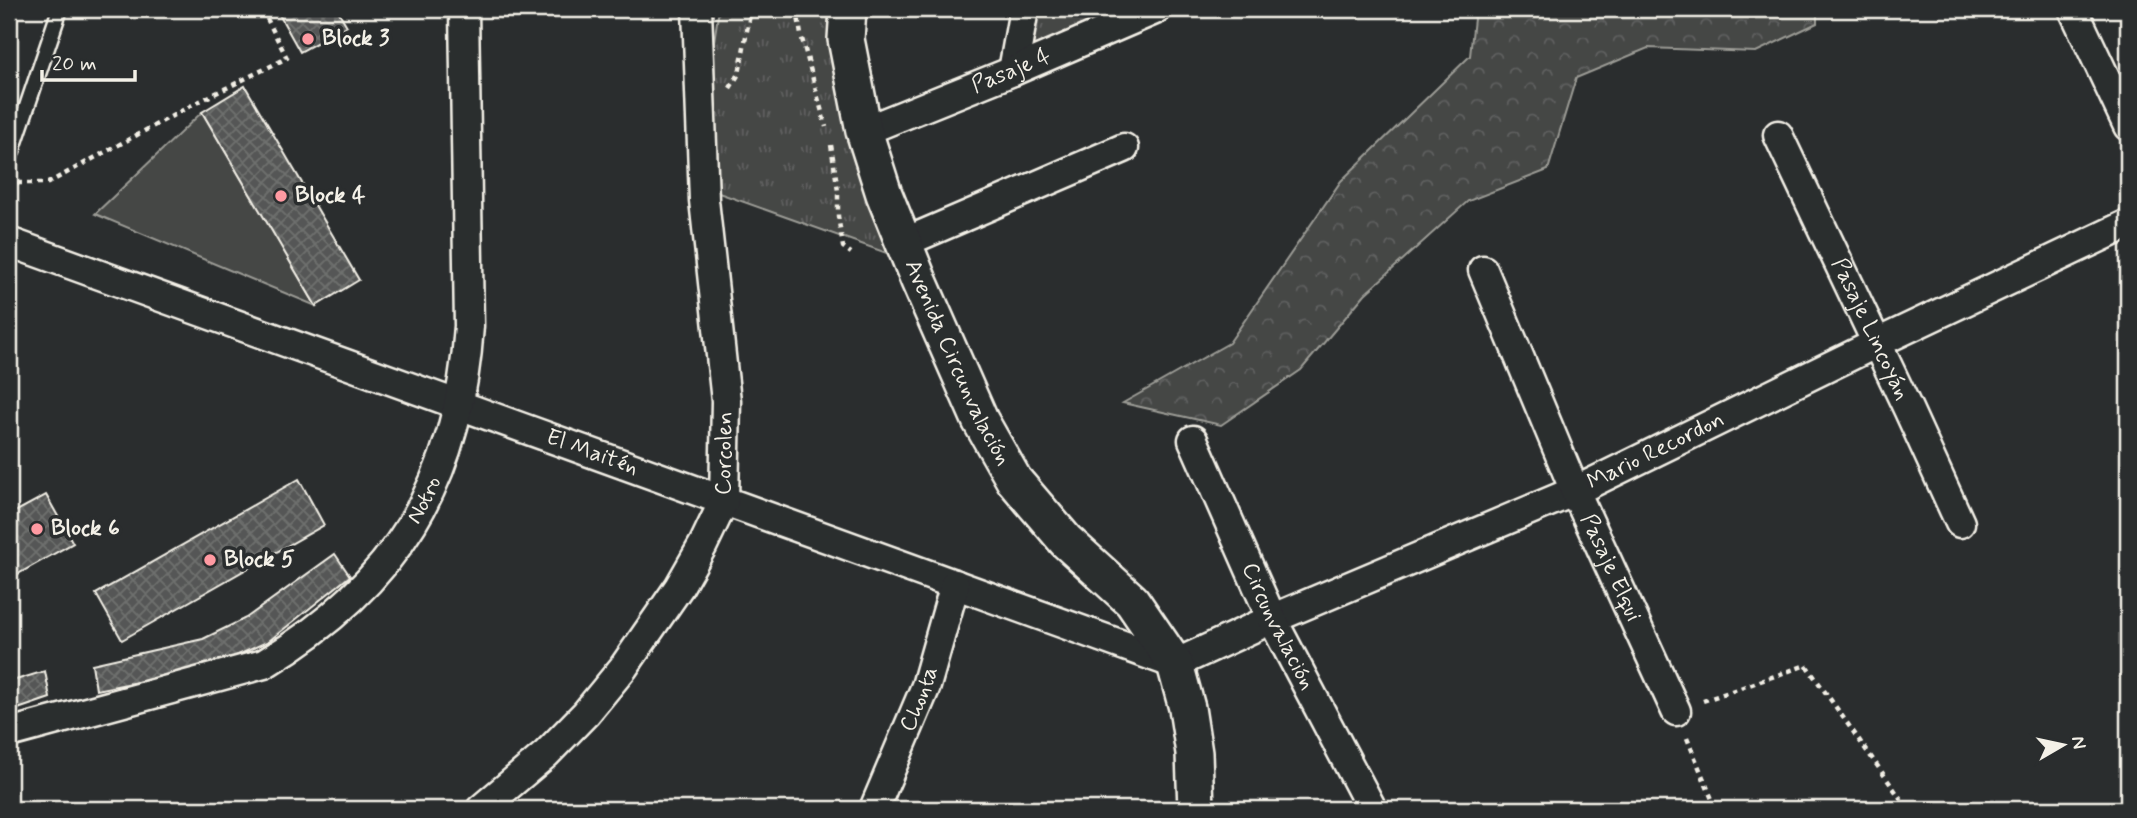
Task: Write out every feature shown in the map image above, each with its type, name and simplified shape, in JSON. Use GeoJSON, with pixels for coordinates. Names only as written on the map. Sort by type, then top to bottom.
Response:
{"type":"FeatureCollection","features":[{"type":"Feature","properties":{"kind":"street","name":"Notro"},"geometry":{"type":"LineString","coordinates":[[9,733],[264,664],[300,643],[333,617],[363,588],[414,522],[449,445],[467,366],[469,326],[464,9]]}},
{"type":"Feature","properties":{"kind":"street","name":"Corcolen"},"geometry":{"type":"LineString","coordinates":[[481,809],[546,754],[586,713],[623,668],[679,587],[724,501],[726,401],[704,200],[697,9]]}},
{"type":"Feature","properties":{"kind":"street","name":"Avenida Circunvalación"},"geometry":{"type":"LineString","coordinates":[[848,9],[846,39],[864,131],[884,194],[979,420],[1014,480],[1066,541],[1132,601],[1175,664],[1187,708],[1194,753],[1196,809]]}},
{"type":"Feature","properties":{"kind":"street"},"geometry":{"type":"LineString","coordinates":[[1013,71],[1024,9]]}},
{"type":"Feature","properties":{"kind":"street","name":"Pasaje 4"},"geometry":{"type":"LineString","coordinates":[[864,131],[1157,9]]}},
{"type":"Feature","properties":{"kind":"street"},"geometry":{"type":"LineString","coordinates":[[2073,9],[2128,126]]}},
{"type":"Feature","properties":{"kind":"street","name":"Pasaje Lincoyán"},"geometry":{"type":"LineString","coordinates":[[1778,135],[1960,523]]}},
{"type":"Feature","properties":{"kind":"street"},"geometry":{"type":"LineString","coordinates":[[903,243],[1124,149]]}},
{"type":"Feature","properties":{"kind":"street","name":"Mario Recordon"},"geometry":{"type":"LineString","coordinates":[[1175,664],[1272,619],[1575,491],[2128,224]]}},
{"type":"Feature","properties":{"kind":"street","name":"El Maitén"},"geometry":{"type":"LineString","coordinates":[[9,242],[1175,664]]}},
{"type":"Feature","properties":{"kind":"street","name":"Pasaje Elqui"},"geometry":{"type":"LineString","coordinates":[[1483,270],[1575,491],[1676,710]]}},
{"type":"Feature","properties":{"kind":"street","name":"Circunvalación"},"geometry":{"type":"LineString","coordinates":[[1194,440],[1272,619],[1372,809]]}},
{"type":"Feature","properties":{"kind":"street","name":"Chonta"},"geometry":{"type":"LineString","coordinates":[[874,809],[926,686],[955,584]]}},
{"type":"Feature","properties":{"kind":"lane"},"geometry":{"type":"LineString","coordinates":[[9,160],[60,9]]}},
{"type":"Feature","properties":{"kind":"path"},"geometry":{"type":"LineString","coordinates":[[9,182],[48,183],[196,103],[287,58],[262,9]]}},
{"type":"Feature","properties":{"kind":"path"},"geometry":{"type":"LineString","coordinates":[[701,117],[726,96],[738,74],[751,9]]}},
{"type":"Feature","properties":{"kind":"path"},"geometry":{"type":"LineString","coordinates":[[797,9],[801,35],[831,146],[843,247],[851,253]]}},
{"type":"Feature","properties":{"kind":"path"},"geometry":{"type":"LineString","coordinates":[[1716,809],[1676,710],[1806,665],[1908,809]]}},
{"type":"Feature","properties":{"kind":"green space"},"geometry":{"type":"Polygon","coordinates":[[[719,9],[830,9],[832,49],[892,255],[716,192],[714,41],[719,9]]]}},
{"type":"Feature","properties":{"kind":"green space"},"geometry":{"type":"Polygon","coordinates":[[[1035,9],[1121,9],[1030,50],[1035,9]]]}},
{"type":"Feature","properties":{"kind":"green space"},"geometry":{"type":"Polygon","coordinates":[[[1475,9],[1817,9],[1817,23],[1756,52],[1648,48],[1576,78],[1548,170],[1468,201],[1365,294],[1301,370],[1221,425],[1123,403],[1229,343],[1341,181],[1470,56],[1475,9]]]}},
{"type":"Feature","properties":{"kind":"green space"},"geometry":{"type":"Polygon","coordinates":[[[202,112],[316,306],[95,214],[202,112]]]}},
{"type":"Feature","properties":{"kind":"building","name":"Block 3"},"geometry":{"type":"Polygon","coordinates":[[[276,9],[337,9],[347,26],[300,52],[276,9]]]}},
{"type":"Feature","properties":{"kind":"building","name":"Block 4"},"geometry":{"type":"Polygon","coordinates":[[[245,86],[359,280],[316,306],[202,112],[245,86]]]}},
{"type":"Feature","properties":{"kind":"building","name":"Block 5"},"geometry":{"type":"Polygon","coordinates":[[[299,479],[324,525],[122,640],[96,594],[299,479]]]}},
{"type":"Feature","properties":{"kind":"building","name":"Block 6"},"geometry":{"type":"Polygon","coordinates":[[[46,495],[73,543],[9,579],[9,515],[46,495]]]}},
{"type":"Feature","properties":{"kind":"building"},"geometry":{"type":"Polygon","coordinates":[[[335,554],[350,576],[269,641],[209,668],[96,690],[92,664],[203,639],[246,618],[335,554]]]}},
{"type":"Feature","properties":{"kind":"building"},"geometry":{"type":"Polygon","coordinates":[[[45,671],[50,698],[9,712],[9,682],[45,671]]]}},
{"type":"Feature","properties":{"kind":"place","name":"Block 3"},"geometry":{"type":"Point","coordinates":[308,39]}},
{"type":"Feature","properties":{"kind":"place","name":"Block 4"},"geometry":{"type":"Point","coordinates":[281,196]}},
{"type":"Feature","properties":{"kind":"place","name":"Block 6"},"geometry":{"type":"Point","coordinates":[37,529]}},
{"type":"Feature","properties":{"kind":"place","name":"Block 5"},"geometry":{"type":"Point","coordinates":[210,560]}}]}
